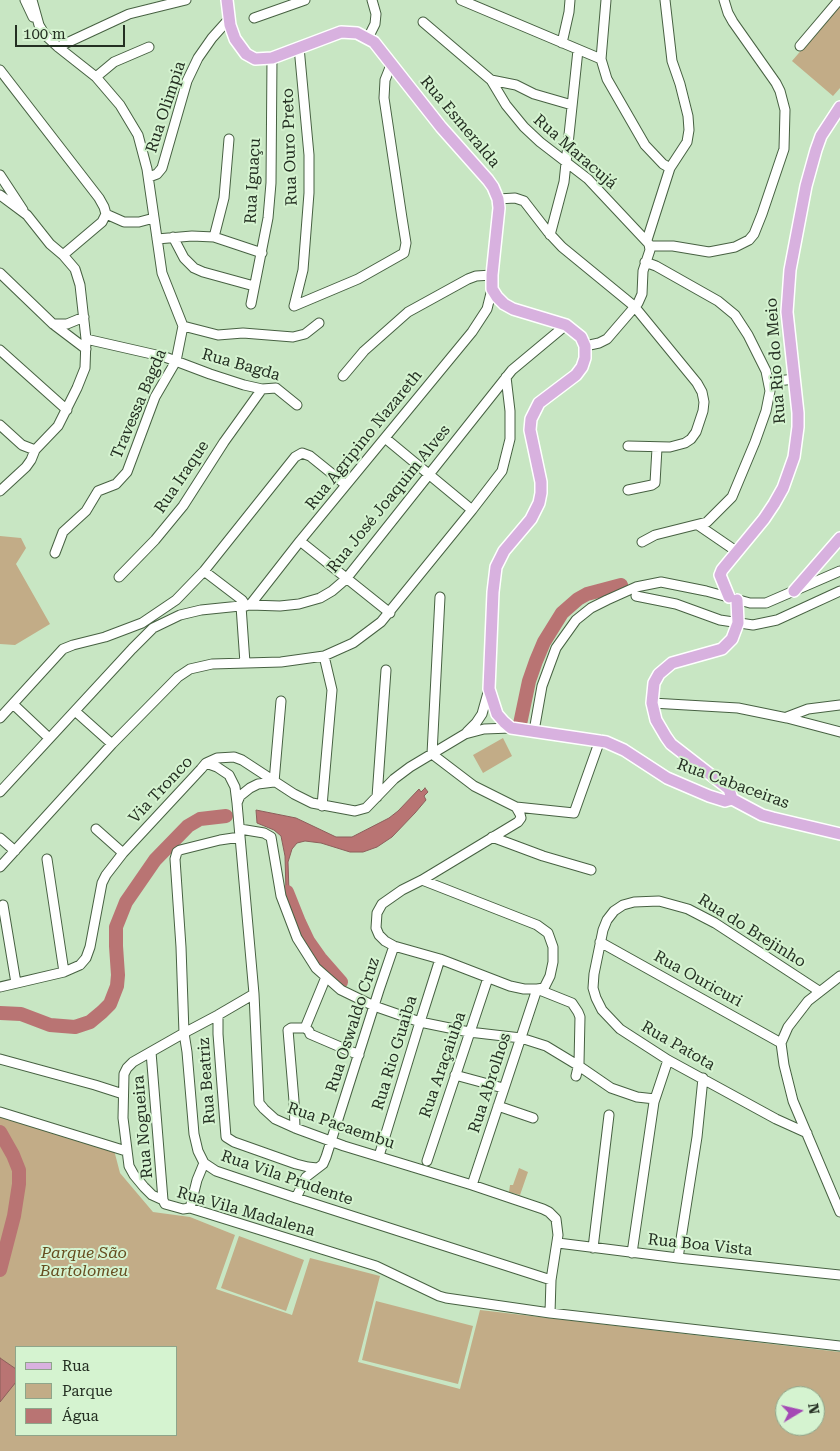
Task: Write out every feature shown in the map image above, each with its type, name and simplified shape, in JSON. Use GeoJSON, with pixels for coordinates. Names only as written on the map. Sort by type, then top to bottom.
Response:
{"type":"FeatureCollection","features":[{"type":"Feature","properties":{"kind":"main road"},"geometry":{"type":"LineString","coordinates":[[226,0],[234,39],[246,54],[255,59],[272,58],[299,47]]}},
{"type":"Feature","properties":{"kind":"main road","name":"Rua Esmeralda"},"geometry":{"type":"LineString","coordinates":[[299,47],[333,35],[350,32],[358,33],[368,38],[379,48],[441,127],[488,180],[498,199]]}},
{"type":"Feature","properties":{"kind":"main road","name":"Rua Rio do Meio"},"geometry":{"type":"LineString","coordinates":[[733,599],[720,575],[724,566],[769,511],[783,488],[794,457],[798,427],[787,312],[790,270],[816,150],[821,136],[840,107]]}},
{"type":"Feature","properties":{"kind":"main road"},"geometry":{"type":"LineString","coordinates":[[498,199],[499,208],[492,289],[504,304],[514,309],[566,325],[581,337],[585,346],[582,367],[576,375],[539,403],[531,419],[530,430],[541,482],[539,503],[531,519],[504,551],[496,567],[493,592],[489,689],[497,714],[511,728]]}},
{"type":"Feature","properties":{"kind":"main road"},"geometry":{"type":"LineString","coordinates":[[794,591],[840,538]]}},
{"type":"Feature","properties":{"kind":"main road"},"geometry":{"type":"LineString","coordinates":[[732,799],[730,789],[671,744],[656,720],[652,703],[654,683],[659,674],[666,668],[679,660],[722,649],[732,639],[738,623],[733,599]]}},
{"type":"Feature","properties":{"kind":"main road","name":"Rua Cabaceiras"},"geometry":{"type":"LineString","coordinates":[[511,728],[600,740],[624,750],[679,784],[722,800],[728,801],[732,799],[767,817],[840,834]]}},
{"type":"Feature","properties":{"kind":"street"},"geometry":{"type":"LineString","coordinates":[[25,0],[31,14],[45,35],[58,48],[96,77],[120,105],[138,135],[145,154],[162,273],[183,326],[218,335],[243,333],[293,336],[305,334],[319,323]]}},
{"type":"Feature","properties":{"kind":"street"},"geometry":{"type":"LineString","coordinates":[[32,0],[39,25]]}},
{"type":"Feature","properties":{"kind":"street"},"geometry":{"type":"LineString","coordinates":[[58,48],[129,14],[186,0]]}},
{"type":"Feature","properties":{"kind":"street"},"geometry":{"type":"LineString","coordinates":[[254,18],[280,4],[305,0]]}},
{"type":"Feature","properties":{"kind":"street"},"geometry":{"type":"LineString","coordinates":[[368,38],[375,24],[376,14],[372,0]]}},
{"type":"Feature","properties":{"kind":"street"},"geometry":{"type":"LineString","coordinates":[[461,0],[601,59]]}},
{"type":"Feature","properties":{"kind":"street"},"geometry":{"type":"LineString","coordinates":[[562,43],[570,0]]}},
{"type":"Feature","properties":{"kind":"street"},"geometry":{"type":"LineString","coordinates":[[606,0],[601,59],[607,79],[645,145],[663,164],[670,168]]}},
{"type":"Feature","properties":{"kind":"street"},"geometry":{"type":"LineString","coordinates":[[585,346],[599,344],[607,339],[640,299],[648,243],[670,168],[687,142],[689,130],[686,109],[672,61],[663,0]]}},
{"type":"Feature","properties":{"kind":"street"},"geometry":{"type":"LineString","coordinates":[[648,243],[708,252],[735,247],[749,240],[754,234],[762,214],[784,149],[785,110],[780,91],[733,22],[724,0]]}},
{"type":"Feature","properties":{"kind":"street"},"geometry":{"type":"LineString","coordinates":[[800,46],[839,0]]}},
{"type":"Feature","properties":{"kind":"street","name":"Rua Olimpia"},"geometry":{"type":"LineString","coordinates":[[149,178],[157,174],[162,168],[187,81],[198,58],[229,19]]}},
{"type":"Feature","properties":{"kind":"street","name":"Rua Maracujá"},"geometry":{"type":"LineString","coordinates":[[423,22],[490,80],[506,105],[524,127],[592,182],[648,243]]}},
{"type":"Feature","properties":{"kind":"street"},"geometry":{"type":"LineString","coordinates":[[96,77],[114,62],[149,47]]}},
{"type":"Feature","properties":{"kind":"street","name":"Rua Ouro Preto"},"geometry":{"type":"LineString","coordinates":[[299,47],[309,155],[309,193],[303,270],[294,306],[358,279],[404,253],[406,243],[384,98],[385,80],[392,65]]}},
{"type":"Feature","properties":{"kind":"street"},"geometry":{"type":"LineString","coordinates":[[550,235],[562,196],[567,163],[578,50]]}},
{"type":"Feature","properties":{"kind":"street","name":"Rua Iguaçu"},"geometry":{"type":"LineString","coordinates":[[251,304],[268,218],[271,183],[272,58]]}},
{"type":"Feature","properties":{"kind":"street"},"geometry":{"type":"LineString","coordinates":[[0,70],[104,206],[106,214],[102,222],[60,252]]}},
{"type":"Feature","properties":{"kind":"street"},"geometry":{"type":"LineString","coordinates":[[490,80],[516,85],[534,94],[572,105]]}},
{"type":"Feature","properties":{"kind":"street"},"geometry":{"type":"LineString","coordinates":[[214,237],[224,198],[229,139]]}},
{"type":"Feature","properties":{"kind":"street"},"geometry":{"type":"LineString","coordinates":[[0,175],[27,215],[71,263],[78,277],[86,339],[86,358],[82,376],[58,426],[35,450],[26,467],[0,491]]}},
{"type":"Feature","properties":{"kind":"street"},"geometry":{"type":"LineString","coordinates":[[0,194],[27,215]]}},
{"type":"Feature","properties":{"kind":"street"},"geometry":{"type":"LineString","coordinates":[[498,199],[515,198],[524,201],[550,235],[634,306],[697,383],[702,392],[704,402],[700,422],[691,439],[677,446],[657,448],[628,446]]}},
{"type":"Feature","properties":{"kind":"street"},"geometry":{"type":"LineString","coordinates":[[106,214],[124,222],[139,222],[154,218]]}},
{"type":"Feature","properties":{"kind":"street"},"geometry":{"type":"LineString","coordinates":[[156,239],[192,236],[214,237],[262,253]]}},
{"type":"Feature","properties":{"kind":"street"},"geometry":{"type":"LineString","coordinates":[[173,237],[184,258],[194,268],[254,286]]}},
{"type":"Feature","properties":{"kind":"street"},"geometry":{"type":"LineString","coordinates":[[642,542],[655,535],[707,522],[727,503],[737,489],[766,411],[770,391],[762,362],[742,324],[735,315],[718,301],[656,266],[645,262]]}},
{"type":"Feature","properties":{"kind":"street"},"geometry":{"type":"LineString","coordinates":[[0,273],[53,324],[86,349]]}},
{"type":"Feature","properties":{"kind":"street"},"geometry":{"type":"LineString","coordinates":[[342,376],[364,351],[408,312],[468,279],[476,276],[492,275]]}},
{"type":"Feature","properties":{"kind":"street","name":"Rua Agripino Nazareth"},"geometry":{"type":"LineString","coordinates":[[246,606],[482,319],[492,289]]}},
{"type":"Feature","properties":{"kind":"street"},"geometry":{"type":"LineString","coordinates":[[53,324],[67,324],[84,316]]}},
{"type":"Feature","properties":{"kind":"street","name":"Rua José Joaquim Alves"},"geometry":{"type":"LineString","coordinates":[[0,792],[153,628],[180,615],[201,610],[246,606],[280,606],[312,601],[332,591],[346,579],[506,377],[521,361],[566,325]]}},
{"type":"Feature","properties":{"kind":"street","name":"Travessa Bagda"},"geometry":{"type":"LineString","coordinates":[[55,553],[63,532],[86,511],[98,491],[116,484],[127,472],[155,397],[176,361],[183,326]]}},
{"type":"Feature","properties":{"kind":"street","name":"Rua Bagda"},"geometry":{"type":"LineString","coordinates":[[86,339],[142,350],[210,374],[262,389],[276,388],[297,405]]}},
{"type":"Feature","properties":{"kind":"street"},"geometry":{"type":"LineString","coordinates":[[0,350],[67,410]]}},
{"type":"Feature","properties":{"kind":"street"},"geometry":{"type":"LineString","coordinates":[[0,867],[112,744],[162,692],[190,669],[212,664],[302,660],[324,656],[362,637],[390,613],[498,478],[506,461],[510,439],[511,424],[506,377]]}},
{"type":"Feature","properties":{"kind":"street"},"geometry":{"type":"LineString","coordinates":[[769,382],[794,379]]}},
{"type":"Feature","properties":{"kind":"street","name":"Rua Iraque"},"geometry":{"type":"LineString","coordinates":[[119,577],[155,540],[183,506],[224,442],[262,389]]}},
{"type":"Feature","properties":{"kind":"street"},"geometry":{"type":"LineString","coordinates":[[0,425],[17,441],[35,450]]}},
{"type":"Feature","properties":{"kind":"street"},"geometry":{"type":"LineString","coordinates":[[385,438],[472,510]]}},
{"type":"Feature","properties":{"kind":"street"},"geometry":{"type":"LineString","coordinates":[[628,490],[655,483],[657,448]]}},
{"type":"Feature","properties":{"kind":"street"},"geometry":{"type":"LineString","coordinates":[[0,718],[63,649],[105,637],[142,623],[176,600],[204,571],[295,457],[302,453],[310,456],[346,485]]}},
{"type":"Feature","properties":{"kind":"street"},"geometry":{"type":"LineString","coordinates":[[698,525],[736,551]]}},
{"type":"Feature","properties":{"kind":"street"},"geometry":{"type":"LineString","coordinates":[[300,541],[390,613]]}},
{"type":"Feature","properties":{"kind":"street"},"geometry":{"type":"LineString","coordinates":[[204,571],[242,600],[246,606],[245,663]]}},
{"type":"Feature","properties":{"kind":"street"},"geometry":{"type":"LineString","coordinates":[[534,731],[542,686],[556,648],[576,620],[591,608],[636,587],[661,582],[706,591],[750,603],[766,603],[840,571]]}},
{"type":"Feature","properties":{"kind":"street"},"geometry":{"type":"LineString","coordinates":[[636,596],[667,601],[720,620],[753,625],[777,620],[840,591]]}},
{"type":"Feature","properties":{"kind":"street"},"geometry":{"type":"LineString","coordinates":[[440,597],[432,754],[474,786],[516,807],[574,813],[600,740]]}},
{"type":"Feature","properties":{"kind":"street"},"geometry":{"type":"LineString","coordinates":[[322,806],[332,690],[324,656]]}},
{"type":"Feature","properties":{"kind":"street"},"geometry":{"type":"LineString","coordinates":[[377,797],[386,670]]}},
{"type":"Feature","properties":{"kind":"street"},"geometry":{"type":"LineString","coordinates":[[465,734],[482,714],[489,689]]}},
{"type":"Feature","properties":{"kind":"street"},"geometry":{"type":"LineString","coordinates":[[237,803],[240,796],[250,788],[258,784],[274,782],[281,701]]}},
{"type":"Feature","properties":{"kind":"street"},"geometry":{"type":"LineString","coordinates":[[652,703],[738,708],[840,732]]}},
{"type":"Feature","properties":{"kind":"street"},"geometry":{"type":"LineString","coordinates":[[13,704],[49,738]]}},
{"type":"Feature","properties":{"kind":"street"},"geometry":{"type":"LineString","coordinates":[[787,718],[808,709],[840,705]]}},
{"type":"Feature","properties":{"kind":"street"},"geometry":{"type":"LineString","coordinates":[[76,711],[112,744]]}},
{"type":"Feature","properties":{"kind":"street","name":"Via Tronco"},"geometry":{"type":"LineString","coordinates":[[0,987],[64,972],[80,965],[86,958],[102,883],[123,852],[206,763],[217,758],[234,757],[242,760],[274,782],[304,799],[322,806],[360,810],[366,808],[402,772],[465,734],[484,729],[511,728]]}},
{"type":"Feature","properties":{"kind":"street","name":"Rua Pacaembu"},"geometry":{"type":"LineString","coordinates":[[206,763],[217,767],[231,778],[235,787],[254,994],[259,1103],[275,1119],[295,1128],[549,1212],[556,1219],[558,1226],[558,1243],[551,1280],[550,1313]]}},
{"type":"Feature","properties":{"kind":"street"},"geometry":{"type":"LineString","coordinates":[[516,807],[521,818],[518,822],[402,890],[382,904],[377,912],[376,928],[379,936],[394,946],[440,959],[524,990],[537,989],[572,1003],[580,1017],[579,1066],[576,1076]]}},
{"type":"Feature","properties":{"kind":"street"},"geometry":{"type":"LineString","coordinates":[[96,829],[123,852]]}},
{"type":"Feature","properties":{"kind":"street"},"geometry":{"type":"LineString","coordinates":[[240,833],[264,833],[271,837],[274,843],[278,878],[288,916],[308,956],[326,977],[341,990],[374,1006],[420,1022],[470,1032],[521,1038],[546,1046],[611,1088],[638,1097],[655,1099]]}},
{"type":"Feature","properties":{"kind":"street","name":"Rua Vila Prudente"},"geometry":{"type":"LineString","coordinates":[[240,833],[180,850],[176,854],[184,1033],[194,1134],[198,1151],[204,1162],[216,1170],[296,1198],[551,1280]]}},
{"type":"Feature","properties":{"kind":"street"},"geometry":{"type":"LineString","coordinates":[[0,838],[15,851]]}},
{"type":"Feature","properties":{"kind":"street"},"geometry":{"type":"LineString","coordinates":[[492,838],[534,854],[592,870]]}},
{"type":"Feature","properties":{"kind":"street"},"geometry":{"type":"LineString","coordinates":[[47,859],[64,972]]}},
{"type":"Feature","properties":{"kind":"street","name":"Rua Abrolhos"},"geometry":{"type":"LineString","coordinates":[[422,880],[543,928],[551,939],[553,962],[548,982],[544,988],[537,989],[472,1185]]}},
{"type":"Feature","properties":{"kind":"street","name":"Rua do Brejinho"},"geometry":{"type":"LineString","coordinates":[[600,942],[607,920],[614,911],[624,905],[645,900],[673,903],[715,923],[819,991]]}},
{"type":"Feature","properties":{"kind":"street"},"geometry":{"type":"LineString","coordinates":[[1,906],[16,983]]}},
{"type":"Feature","properties":{"kind":"street","name":"Rua Ouricuri"},"geometry":{"type":"LineString","coordinates":[[600,942],[781,1042]]}},
{"type":"Feature","properties":{"kind":"street","name":"Rua Patota"},"geometry":{"type":"LineString","coordinates":[[600,942],[595,963],[593,988],[602,1010],[620,1029],[668,1060],[776,1119],[807,1133]]}},
{"type":"Feature","properties":{"kind":"street","name":"Rua Oswaldo Cruz"},"geometry":{"type":"LineString","coordinates":[[331,1141],[394,946]]}},
{"type":"Feature","properties":{"kind":"street","name":"Rua Rio Guaiba"},"geometry":{"type":"LineString","coordinates":[[379,1156],[440,959]]}},
{"type":"Feature","properties":{"kind":"street"},"geometry":{"type":"LineString","coordinates":[[840,976],[819,991],[800,1011],[783,1035],[781,1042],[788,1085],[793,1101],[840,1212]]}},
{"type":"Feature","properties":{"kind":"street"},"geometry":{"type":"LineString","coordinates":[[305,1028],[326,977]]}},
{"type":"Feature","properties":{"kind":"street","name":"Rua Araçaiuba"},"geometry":{"type":"LineString","coordinates":[[427,1161],[488,978]]}},
{"type":"Feature","properties":{"kind":"street","name":"Rua Vila Madalena"},"geometry":{"type":"LineString","coordinates":[[254,994],[132,1062],[124,1074],[123,1094],[128,1166],[152,1195],[163,1200],[165,1204],[173,1207],[190,1208],[376,1266],[439,1296],[550,1313],[840,1346]]}},
{"type":"Feature","properties":{"kind":"street","name":"Rua Beatriz"},"geometry":{"type":"LineString","coordinates":[[218,1015],[226,1137],[234,1142],[288,1161],[317,1168]]}},
{"type":"Feature","properties":{"kind":"street"},"geometry":{"type":"LineString","coordinates":[[295,1128],[288,1030],[291,1028],[305,1028],[310,1034],[359,1055]]}},
{"type":"Feature","properties":{"kind":"street","name":"Rua Nogueira"},"geometry":{"type":"LineString","coordinates":[[152,1052],[163,1200]]}},
{"type":"Feature","properties":{"kind":"street"},"geometry":{"type":"LineString","coordinates":[[0,1059],[95,1084],[123,1094]]}},
{"type":"Feature","properties":{"kind":"street"},"geometry":{"type":"LineString","coordinates":[[632,1253],[655,1099],[668,1060]]}},
{"type":"Feature","properties":{"kind":"street"},"geometry":{"type":"LineString","coordinates":[[455,1075],[503,1088]]}},
{"type":"Feature","properties":{"kind":"street"},"geometry":{"type":"LineString","coordinates":[[678,1258],[696,1137],[702,1078]]}},
{"type":"Feature","properties":{"kind":"street"},"geometry":{"type":"LineString","coordinates":[[498,1106],[533,1118]]}},
{"type":"Feature","properties":{"kind":"street"},"geometry":{"type":"LineString","coordinates":[[0,1112],[126,1151]]}},
{"type":"Feature","properties":{"kind":"street"},"geometry":{"type":"LineString","coordinates":[[593,1248],[609,1115]]}},
{"type":"Feature","properties":{"kind":"street"},"geometry":{"type":"LineString","coordinates":[[296,1198],[306,1177],[326,1158],[331,1141]]}},
{"type":"Feature","properties":{"kind":"street"},"geometry":{"type":"LineString","coordinates":[[190,1208],[204,1162]]}},
{"type":"Feature","properties":{"kind":"street","name":"Rua Boa Vista"},"geometry":{"type":"LineString","coordinates":[[558,1243],[632,1253],[840,1275]]}},
{"type":"Feature","properties":{"kind":"green space"},"geometry":{"type":"Polygon","coordinates":[[[840,5],[840,88],[833,96],[792,61],[840,5]]]}},
{"type":"Feature","properties":{"kind":"green space"},"geometry":{"type":"Polygon","coordinates":[[[0,536],[21,538],[26,548],[16,564],[50,624],[15,645],[0,644],[0,536]]]}},
{"type":"Feature","properties":{"kind":"green space"},"geometry":{"type":"Polygon","coordinates":[[[503,738],[512,756],[483,773],[473,755],[503,738]]]}},
{"type":"Feature","properties":{"kind":"green space","name":"Parque São Bartolomeu"},"geometry":{"type":"Polygon","coordinates":[[[0,1112],[114,1150],[120,1173],[153,1212],[190,1217],[235,1235],[216,1289],[292,1315],[310,1258],[380,1276],[358,1362],[460,1389],[480,1310],[840,1352],[840,1451],[0,1451],[0,1112]]]}},
{"type":"Feature","properties":{"kind":"green space"},"geometry":{"type":"Polygon","coordinates":[[[519,1168],[528,1172],[520,1195],[509,1192],[510,1185],[513,1185],[519,1168]]]}},
{"type":"Feature","properties":{"kind":"green space"},"geometry":{"type":"Polygon","coordinates":[[[239,1236],[304,1260],[286,1311],[221,1288],[239,1236]]]}},
{"type":"Feature","properties":{"kind":"green space"},"geometry":{"type":"Polygon","coordinates":[[[376,1301],[473,1326],[458,1384],[362,1360],[376,1301]]]}},
{"type":"Feature","properties":{"kind":"water"},"geometry":{"type":"Polygon","coordinates":[[[425,788],[428,792],[424,796],[426,800],[392,837],[377,847],[363,852],[350,852],[321,843],[305,841],[297,843],[292,849],[288,862],[289,892],[286,892],[285,856],[281,836],[274,830],[257,823],[256,810],[296,818],[336,837],[352,837],[389,818],[419,789],[421,792],[425,788]]]}},
{"type":"Feature","properties":{"kind":"water"},"geometry":{"type":"Polygon","coordinates":[[[0,1358],[15,1368],[15,1383],[0,1402],[0,1358]]]}},
{"type":"Feature","properties":{"kind":"waterway"},"geometry":{"type":"LineString","coordinates":[[520,724],[529,681],[536,661],[544,642],[562,613],[587,594],[621,585]]}},
{"type":"Feature","properties":{"kind":"waterway"},"geometry":{"type":"LineString","coordinates":[[0,1013],[21,1014],[50,1025],[75,1027],[90,1022],[102,1012],[110,1004],[117,986],[116,927],[126,902],[155,860],[188,826],[200,819],[226,816]]}},
{"type":"Feature","properties":{"kind":"waterway"},"geometry":{"type":"LineString","coordinates":[[287,892],[308,941],[341,982]]}},
{"type":"Feature","properties":{"kind":"waterway"},"geometry":{"type":"LineString","coordinates":[[0,1132],[19,1170],[19,1184],[14,1216],[0,1270]]}}]}
